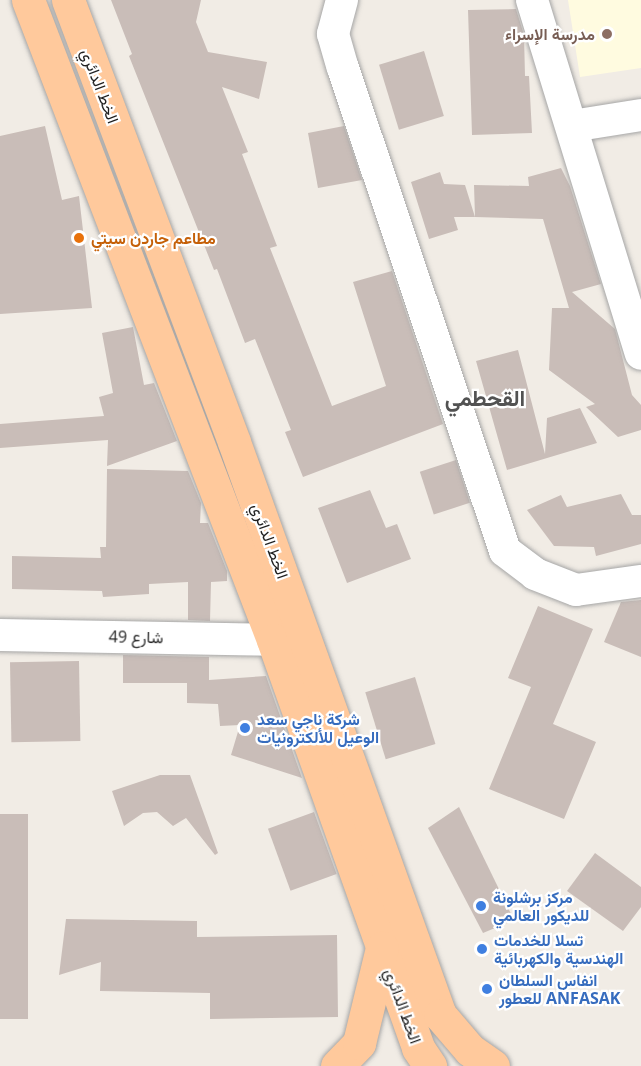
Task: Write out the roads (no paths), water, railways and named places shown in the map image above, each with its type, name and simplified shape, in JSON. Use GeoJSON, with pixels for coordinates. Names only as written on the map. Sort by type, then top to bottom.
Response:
{"type":"FeatureCollection","features":[{"type":"Feature","properties":{"kind":"main road","name":"الخط الدائري"},"geometry":{"type":"LineString","coordinates":[[28,0],[273,640],[418,1048],[430,1066]]}},
{"type":"Feature","properties":{"kind":"main road","name":"الخط الدائري"},"geometry":{"type":"LineString","coordinates":[[68,0],[234,442],[440,1015],[470,1050],[493,1066]]}},
{"type":"Feature","properties":{"kind":"main road"},"geometry":{"type":"LineString","coordinates":[[202,455],[234,442]]}},
{"type":"Feature","properties":{"kind":"main road"},"geometry":{"type":"LineString","coordinates":[[337,1066],[358,1043],[382,948]]}},
{"type":"Feature","properties":{"kind":"street"},"geometry":{"type":"LineString","coordinates":[[342,0],[333,34],[343,68],[505,552],[535,574],[576,590],[641,581]]}},
{"type":"Feature","properties":{"kind":"street"},"geometry":{"type":"LineString","coordinates":[[532,0],[641,354]]}},
{"type":"Feature","properties":{"kind":"street"},"geometry":{"type":"LineString","coordinates":[[572,126],[641,115]]}},
{"type":"Feature","properties":{"kind":"street","name":"شارع 49"},"geometry":{"type":"LineString","coordinates":[[0,635],[273,640]]}},
{"type":"Feature","properties":{"kind":"place","name":"مدرسة الإسراء"},"geometry":{"type":"Point","coordinates":[607,34]}},
{"type":"Feature","properties":{"kind":"place","name":"مطاعم جاردن سيتي"},"geometry":{"type":"Point","coordinates":[79,238]}},
{"type":"Feature","properties":{"kind":"place","name":"شركة ناجي سعد الوعيل للألكترونيات"},"geometry":{"type":"Point","coordinates":[245,728]}},
{"type":"Feature","properties":{"kind":"place","name":"مركز برشلونة للديكور العالمي"},"geometry":{"type":"Point","coordinates":[481,906]}},
{"type":"Feature","properties":{"kind":"place","name":"تسلا للخدمات الهندسية والكهربائية"},"geometry":{"type":"Point","coordinates":[482,949]}},
{"type":"Feature","properties":{"kind":"place","name":"انفاس السلطان للعطور ANFASAK"},"geometry":{"type":"Point","coordinates":[487,989]}},
{"type":"Feature","properties":{"kind":"district","name":"القحطمي"},"geometry":{"type":"Point","coordinates":[485,398]}}]}
